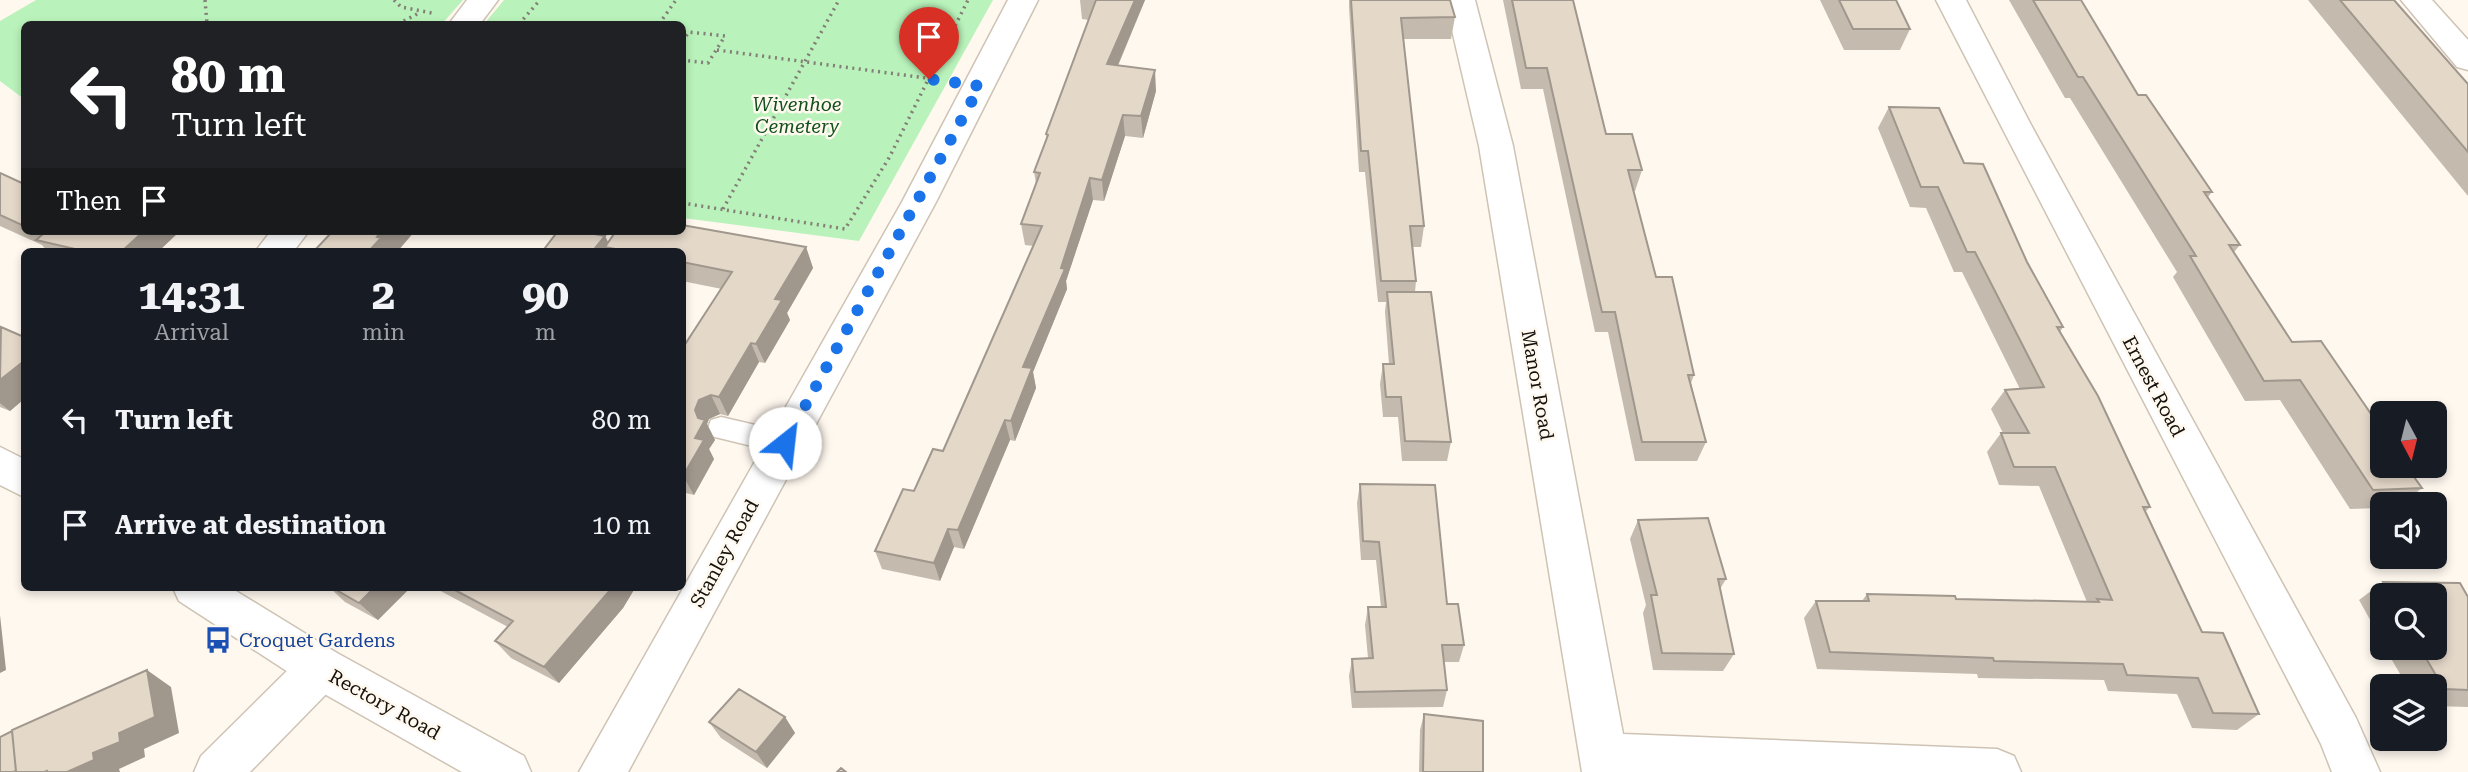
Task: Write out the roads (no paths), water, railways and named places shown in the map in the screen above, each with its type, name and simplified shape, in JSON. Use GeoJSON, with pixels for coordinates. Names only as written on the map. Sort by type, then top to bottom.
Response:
{"type":"FeatureCollection","features":[{"type":"Feature","properties":{"kind":"street"},"geometry":{"type":"LineString","coordinates":[[466,21],[483,0]]}},
{"type":"Feature","properties":{"kind":"street","name":"Stanley Road"},"geometry":{"type":"LineString","coordinates":[[603,772],[980,86],[1023,0]]}},
{"type":"Feature","properties":{"kind":"street","name":"Manor Road"},"geometry":{"type":"LineString","coordinates":[[1460,0],[1496,146],[1604,764]]}},
{"type":"Feature","properties":{"kind":"street","name":"Ernest Road"},"geometry":{"type":"LineString","coordinates":[[1951,0],[2020,136],[2340,733],[2356,772]]}},
{"type":"Feature","properties":{"kind":"street"},"geometry":{"type":"LineString","coordinates":[[2416,0],[2468,60]]}},
{"type":"Feature","properties":{"kind":"street"},"geometry":{"type":"LineString","coordinates":[[0,464],[21,478]]}},
{"type":"Feature","properties":{"kind":"street","name":"Rectory Road"},"geometry":{"type":"LineString","coordinates":[[199,591],[321,668],[507,772]]}},
{"type":"Feature","properties":{"kind":"street"},"geometry":{"type":"LineString","coordinates":[[218,772],[321,668]]}},
{"type":"Feature","properties":{"kind":"street"},"geometry":{"type":"LineString","coordinates":[[1604,764],[1997,772]]}},
{"type":"Feature","properties":{"kind":"lane"},"geometry":{"type":"LineString","coordinates":[[721,428],[785,443]]}},
{"type":"Feature","properties":{"kind":"place","name":"Croquet Gardens"},"geometry":{"type":"Point","coordinates":[218,640]}},
{"type":"Feature","properties":{"kind":"park label","name":"Wivenhoe Cemetery"},"geometry":{"type":"Point","coordinates":[797,115]}}]}
